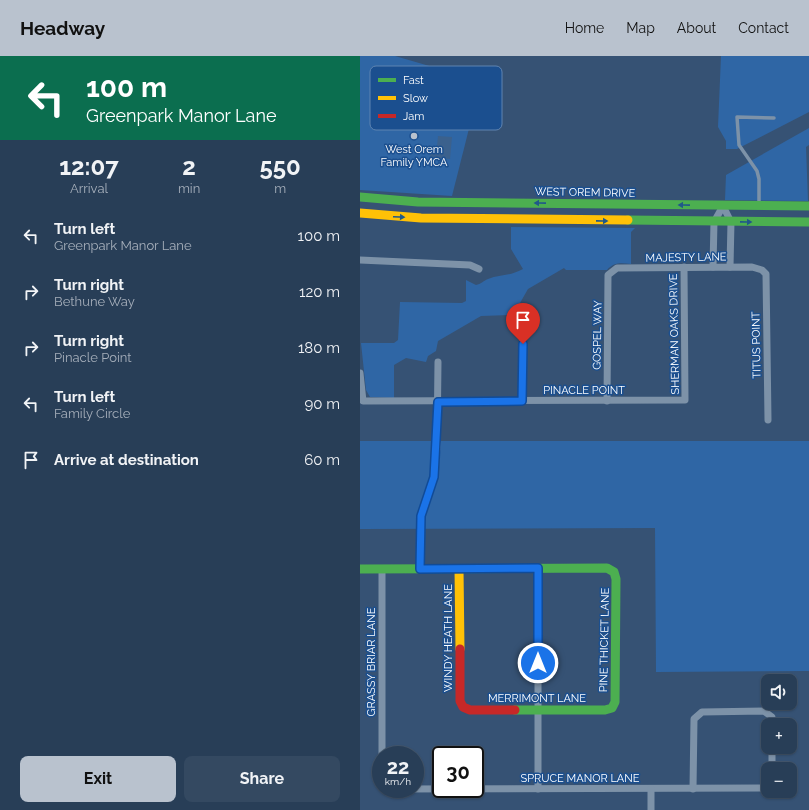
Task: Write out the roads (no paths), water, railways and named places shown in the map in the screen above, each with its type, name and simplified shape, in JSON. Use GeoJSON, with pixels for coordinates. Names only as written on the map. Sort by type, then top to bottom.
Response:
{"type":"FeatureCollection","features":[{"type":"Feature","properties":{"kind":"main road","name":"WEST OREM DRIVE"},"geometry":{"type":"LineString","coordinates":[[360,196],[418,202],[809,206]]}},
{"type":"Feature","properties":{"kind":"main road"},"geometry":{"type":"LineString","coordinates":[[563,204],[563,220]]}},
{"type":"Feature","properties":{"kind":"main road"},"geometry":{"type":"LineString","coordinates":[[360,213],[421,218],[809,222]]}},
{"type":"Feature","properties":{"kind":"main road"},"geometry":{"type":"LineString","coordinates":[[360,569],[538,568]]}},
{"type":"Feature","properties":{"kind":"main road","name":"PINE THICKET LANE"},"geometry":{"type":"LineString","coordinates":[[538,568],[607,568],[614,572],[616,579],[615,702],[612,708]]}},
{"type":"Feature","properties":{"kind":"main road","name":"WINDY HEATH LANE"},"geometry":{"type":"LineString","coordinates":[[459,569],[460,701],[463,707]]}},
{"type":"Feature","properties":{"kind":"main road","name":"MERRIMONT LANE"},"geometry":{"type":"LineString","coordinates":[[463,707],[470,710],[605,710],[612,708]]}},
{"type":"Feature","properties":{"kind":"street"},"geometry":{"type":"LineString","coordinates":[[713,267],[714,222],[723,206]]}},
{"type":"Feature","properties":{"kind":"street"},"geometry":{"type":"LineString","coordinates":[[723,206],[731,222],[730,267]]}},
{"type":"Feature","properties":{"kind":"street"},"geometry":{"type":"LineString","coordinates":[[360,260],[470,264],[479,270]]}},
{"type":"Feature","properties":{"kind":"street","name":"MAJESTY LANE"},"geometry":{"type":"LineString","coordinates":[[612,271],[617,268],[684,267],[730,267],[762,270]]}},
{"type":"Feature","properties":{"kind":"street","name":"SHERMAN OAKS DRIVE"},"geometry":{"type":"LineString","coordinates":[[684,267],[686,400]]}},
{"type":"Feature","properties":{"kind":"street","name":"TITUS POINT"},"geometry":{"type":"LineString","coordinates":[[762,270],[766,274],[768,420]]}},
{"type":"Feature","properties":{"kind":"street","name":"GOSPEL WAY"},"geometry":{"type":"LineString","coordinates":[[607,401],[608,275],[612,271]]}},
{"type":"Feature","properties":{"kind":"street"},"geometry":{"type":"LineString","coordinates":[[522,401],[523,315]]}},
{"type":"Feature","properties":{"kind":"street"},"geometry":{"type":"LineString","coordinates":[[420,569],[421,516],[434,477],[438,402],[438,362]]}},
{"type":"Feature","properties":{"kind":"street","name":"PINACLE POINT"},"geometry":{"type":"LineString","coordinates":[[360,373],[363,401],[438,402],[686,400]]}},
{"type":"Feature","properties":{"kind":"street"},"geometry":{"type":"LineString","coordinates":[[538,568],[538,789]]}},
{"type":"Feature","properties":{"kind":"street","name":"GRASSY BRIAR LANE"},"geometry":{"type":"LineString","coordinates":[[382,569],[382,746]]}},
{"type":"Feature","properties":{"kind":"street"},"geometry":{"type":"LineString","coordinates":[[693,789],[694,719],[702,712],[764,711],[772,718]]}},
{"type":"Feature","properties":{"kind":"street","name":"SPRUCE MANOR LANE"},"geometry":{"type":"LineString","coordinates":[[424,789],[761,788]]}},
{"type":"Feature","properties":{"kind":"street"},"geometry":{"type":"LineString","coordinates":[[651,789],[651,810]]}},
{"type":"Feature","properties":{"kind":"lane"},"geometry":{"type":"LineString","coordinates":[[759,206],[759,179],[757,171],[739,145],[737,117],[774,118]]}},
{"type":"Feature","properties":{"kind":"place","name":"West Orem Family YMCA"},"geometry":{"type":"Point","coordinates":[414,136]}}]}
